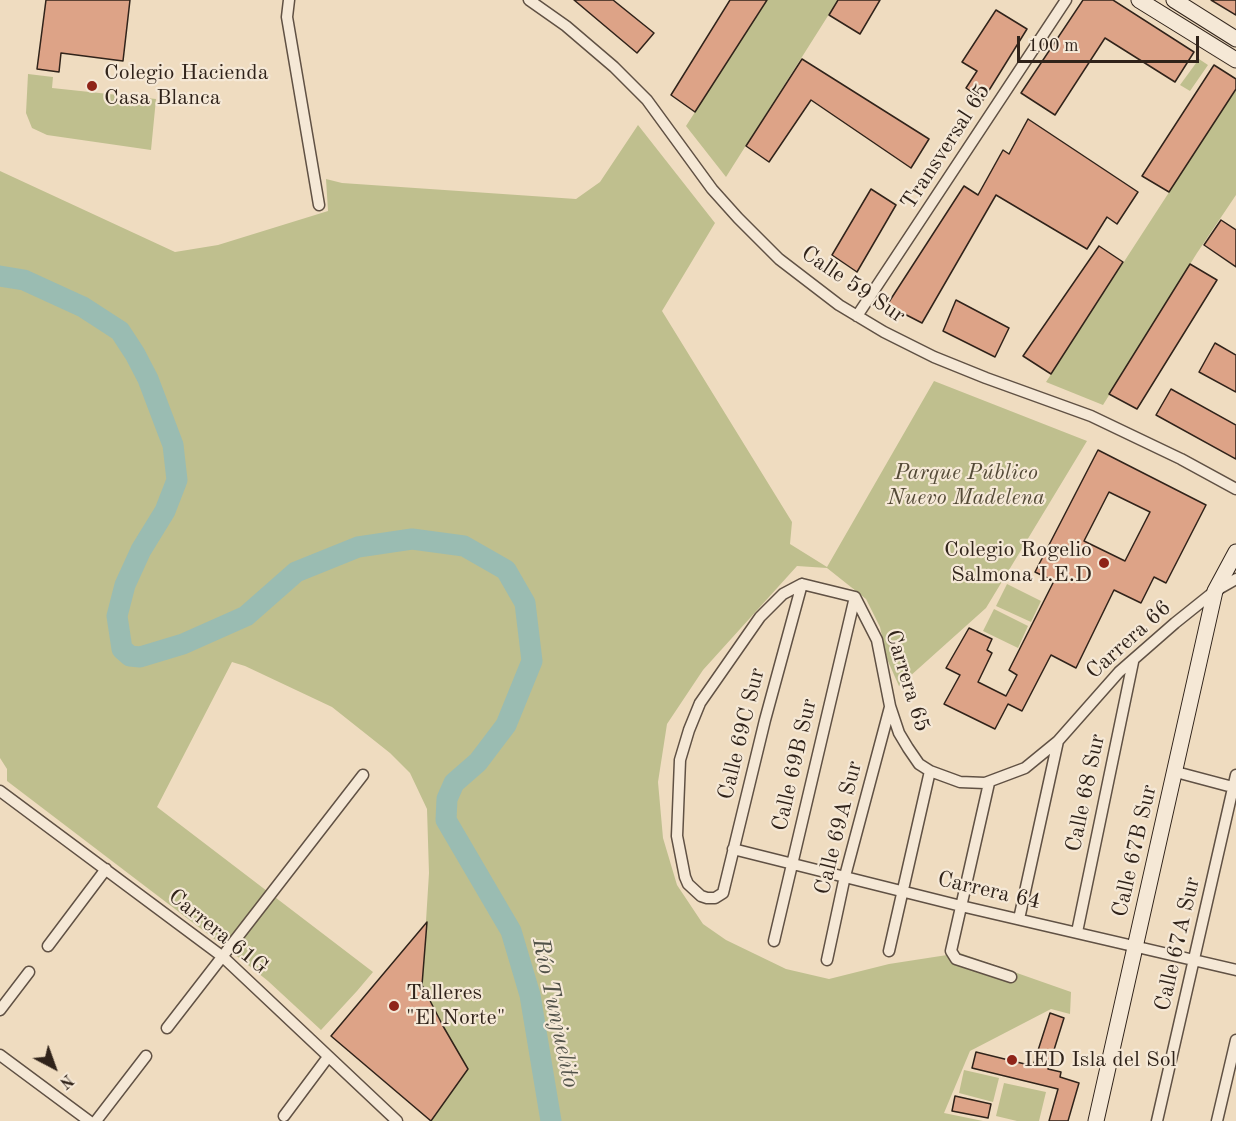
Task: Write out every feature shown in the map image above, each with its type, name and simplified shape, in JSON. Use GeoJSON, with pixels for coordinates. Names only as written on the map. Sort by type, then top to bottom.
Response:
{"type":"FeatureCollection","features":[{"type":"Feature","properties":{"kind":"street"},"geometry":{"type":"LineString","coordinates":[[289,0],[287,17],[319,205]]}},
{"type":"Feature","properties":{"kind":"street","name":"Calle 59 Sur"},"geometry":{"type":"LineString","coordinates":[[530,0],[591,46],[647,100],[712,189],[754,236],[801,276],[857,316],[946,363],[1063,405],[1133,435],[1236,489]]}},
{"type":"Feature","properties":{"kind":"street","name":"Transversal 65"},"geometry":{"type":"LineString","coordinates":[[857,316],[1066,0]]}},
{"type":"Feature","properties":{"kind":"street"},"geometry":{"type":"LineString","coordinates":[[1139,0],[1236,60]]}},
{"type":"Feature","properties":{"kind":"street"},"geometry":{"type":"LineString","coordinates":[[1174,0],[1236,39]]}},
{"type":"Feature","properties":{"kind":"street","name":"Calle 67B Sur"},"geometry":{"type":"LineString","coordinates":[[1096,1121],[1215,591],[1236,552]]}},
{"type":"Feature","properties":{"kind":"street","name":"Carrera 66"},"geometry":{"type":"LineString","coordinates":[[1058,741],[1119,672],[1215,591],[1236,579]]}},
{"type":"Feature","properties":{"kind":"street"},"geometry":{"type":"LineString","coordinates":[[802,584],[855,597]]}},
{"type":"Feature","properties":{"kind":"street","name":"Calle 69C Sur"},"geometry":{"type":"LineString","coordinates":[[802,584],[765,720],[723,893],[715,898],[701,896],[688,884],[685,877],[677,836],[680,760],[689,730],[700,703],[760,617],[783,594],[802,584]]}},
{"type":"Feature","properties":{"kind":"street","name":"Carrera 65"},"geometry":{"type":"LineString","coordinates":[[855,597],[877,640],[890,706],[899,733],[919,764],[930,771],[960,782],[988,783],[1025,768],[1058,741]]}},
{"type":"Feature","properties":{"kind":"street","name":"Calle 69B Sur"},"geometry":{"type":"LineString","coordinates":[[774,941],[855,597]]}},
{"type":"Feature","properties":{"kind":"street","name":"Calle 68 Sur"},"geometry":{"type":"LineString","coordinates":[[1077,932],[1133,662]]}},
{"type":"Feature","properties":{"kind":"street","name":"Calle 69A Sur"},"geometry":{"type":"LineString","coordinates":[[827,960],[845,876],[890,706]]}},
{"type":"Feature","properties":{"kind":"street"},"geometry":{"type":"LineString","coordinates":[[1019,918],[1058,741]]}},
{"type":"Feature","properties":{"kind":"street"},"geometry":{"type":"LineString","coordinates":[[889,951],[930,771]]}},
{"type":"Feature","properties":{"kind":"street"},"geometry":{"type":"LineString","coordinates":[[1176,772],[1234,788]]}},
{"type":"Feature","properties":{"kind":"street"},"geometry":{"type":"LineString","coordinates":[[167,1028],[363,775]]}},
{"type":"Feature","properties":{"kind":"street","name":"Calle 67A Sur"},"geometry":{"type":"LineString","coordinates":[[1157,1121],[1236,775]]}},
{"type":"Feature","properties":{"kind":"street"},"geometry":{"type":"LineString","coordinates":[[988,783],[951,951],[956,959],[1011,977]]}},
{"type":"Feature","properties":{"kind":"street","name":"Carrera 61G"},"geometry":{"type":"LineString","coordinates":[[0,791],[223,957],[397,1121]]}},
{"type":"Feature","properties":{"kind":"street","name":"Carrera 64"},"geometry":{"type":"LineString","coordinates":[[734,849],[961,906],[1236,970]]}},
{"type":"Feature","properties":{"kind":"street"},"geometry":{"type":"LineString","coordinates":[[48,946],[106,870]]}},
{"type":"Feature","properties":{"kind":"street"},"geometry":{"type":"LineString","coordinates":[[0,1010],[28,972]]}},
{"type":"Feature","properties":{"kind":"street"},"geometry":{"type":"LineString","coordinates":[[1217,1121],[1236,1040]]}},
{"type":"Feature","properties":{"kind":"street"},"geometry":{"type":"LineString","coordinates":[[0,1055],[89,1121]]}},
{"type":"Feature","properties":{"kind":"street"},"geometry":{"type":"LineString","coordinates":[[96,1121],[146,1056]]}},
{"type":"Feature","properties":{"kind":"street"},"geometry":{"type":"LineString","coordinates":[[284,1116],[328,1057]]}},
{"type":"Feature","properties":{"kind":"green space"},"geometry":{"type":"Polygon","coordinates":[[[767,0],[838,0],[726,177],[686,126],[767,0]]]}},
{"type":"Feature","properties":{"kind":"green space"},"geometry":{"type":"Polygon","coordinates":[[[1199,59],[1208,65],[1190,91],[1180,85],[1199,59]]]}},
{"type":"Feature","properties":{"kind":"green space"},"geometry":{"type":"Polygon","coordinates":[[[28,74],[53,77],[52,88],[156,99],[151,150],[47,135],[32,128],[26,113],[28,74]]]}},
{"type":"Feature","properties":{"kind":"green space"},"geometry":{"type":"Polygon","coordinates":[[[1236,89],[1236,195],[1197,253],[1103,405],[1046,382],[1236,89]]]}},
{"type":"Feature","properties":{"kind":"green space","name":"Parque Público Nuevo Madelena"},"geometry":{"type":"Polygon","coordinates":[[[638,125],[715,223],[662,311],[792,522],[790,544],[827,567],[934,381],[1087,441],[986,608],[899,686],[887,659],[880,627],[866,599],[827,568],[797,566],[703,670],[667,724],[658,782],[663,838],[677,885],[703,924],[726,940],[786,969],[829,979],[889,964],[960,953],[1071,992],[1070,1014],[1051,1009],[970,1051],[944,1113],[983,1121],[431,1121],[468,1069],[422,985],[429,873],[427,809],[410,773],[390,753],[332,707],[245,666],[232,662],[157,807],[373,972],[321,1030],[238,957],[7,781],[7,769],[0,758],[0,171],[175,252],[218,245],[328,211],[326,179],[342,183],[576,199],[600,182],[638,125]]]}},
{"type":"Feature","properties":{"kind":"green space"},"geometry":{"type":"Polygon","coordinates":[[[1007,584],[1041,601],[1031,622],[996,606],[1007,584]]]}},
{"type":"Feature","properties":{"kind":"green space"},"geometry":{"type":"Polygon","coordinates":[[[994,609],[1028,626],[1018,648],[983,631],[994,609]]]}},
{"type":"Feature","properties":{"kind":"green space"},"geometry":{"type":"Polygon","coordinates":[[[964,1070],[999,1078],[993,1102],[959,1093],[964,1070]]]}},
{"type":"Feature","properties":{"kind":"green space"},"geometry":{"type":"Polygon","coordinates":[[[1004,1083],[1046,1092],[1039,1121],[1017,1121],[996,1116],[1004,1083]]]}},
{"type":"Feature","properties":{"kind":"building"},"geometry":{"type":"Polygon","coordinates":[[[46,0],[130,0],[123,61],[61,53],[59,72],[37,69],[46,0]]]}},
{"type":"Feature","properties":{"kind":"building"},"geometry":{"type":"Polygon","coordinates":[[[574,0],[613,0],[654,33],[637,53],[574,0]]]}},
{"type":"Feature","properties":{"kind":"building"},"geometry":{"type":"Polygon","coordinates":[[[730,0],[767,0],[695,112],[671,95],[730,0]]]}},
{"type":"Feature","properties":{"kind":"building"},"geometry":{"type":"Polygon","coordinates":[[[838,0],[880,0],[860,34],[829,15],[838,0]]]}},
{"type":"Feature","properties":{"kind":"building"},"geometry":{"type":"Polygon","coordinates":[[[1083,0],[1113,0],[1194,52],[1175,82],[1105,38],[1055,115],[1021,93],[1083,0]]]}},
{"type":"Feature","properties":{"kind":"building"},"geometry":{"type":"Polygon","coordinates":[[[1211,0],[1236,0],[1236,15],[1211,0]]]}},
{"type":"Feature","properties":{"kind":"building"},"geometry":{"type":"Polygon","coordinates":[[[996,10],[1027,29],[983,100],[966,88],[977,71],[962,62],[996,10]]]}},
{"type":"Feature","properties":{"kind":"building"},"geometry":{"type":"Polygon","coordinates":[[[802,59],[929,139],[911,168],[811,100],[769,162],[746,146],[802,59]]]}},
{"type":"Feature","properties":{"kind":"building"},"geometry":{"type":"Polygon","coordinates":[[[1214,65],[1236,79],[1236,89],[1169,192],[1142,176],[1214,65]]]}},
{"type":"Feature","properties":{"kind":"building"},"geometry":{"type":"Polygon","coordinates":[[[1028,119],[1138,192],[1117,224],[1107,217],[1087,249],[996,195],[922,323],[887,305],[964,186],[978,195],[1003,150],[1009,154],[1028,119]]]}},
{"type":"Feature","properties":{"kind":"building"},"geometry":{"type":"Polygon","coordinates":[[[871,189],[896,205],[857,272],[832,255],[871,189]]]}},
{"type":"Feature","properties":{"kind":"building"},"geometry":{"type":"Polygon","coordinates":[[[1221,220],[1236,230],[1236,267],[1204,245],[1221,220]]]}},
{"type":"Feature","properties":{"kind":"building"},"geometry":{"type":"Polygon","coordinates":[[[1099,246],[1123,262],[1051,374],[1023,356],[1099,246]]]}},
{"type":"Feature","properties":{"kind":"building"},"geometry":{"type":"Polygon","coordinates":[[[1190,264],[1217,280],[1137,409],[1109,394],[1190,264]]]}},
{"type":"Feature","properties":{"kind":"building"},"geometry":{"type":"Polygon","coordinates":[[[956,300],[1009,328],[995,357],[943,331],[956,300]]]}},
{"type":"Feature","properties":{"kind":"building"},"geometry":{"type":"Polygon","coordinates":[[[1215,343],[1236,355],[1236,392],[1199,372],[1215,343]]]}},
{"type":"Feature","properties":{"kind":"building"},"geometry":{"type":"Polygon","coordinates":[[[1171,389],[1236,425],[1236,459],[1156,415],[1171,389]]]}},
{"type":"Feature","properties":{"kind":"building"},"geometry":{"type":"Polygon","coordinates":[[[1098,450],[1206,505],[1166,583],[1154,577],[1141,603],[1114,590],[1076,668],[1051,655],[1022,711],[1008,704],[995,729],[944,704],[960,675],[946,668],[969,628],[992,639],[987,650],[992,653],[978,682],[1006,696],[1017,675],[1009,670],[1054,581],[1035,572],[1098,450]],[[1109,492],[1084,541],[1125,561],[1150,512],[1109,492]]]}},
{"type":"Feature","properties":{"kind":"building","name":"Talleres \"El Norte\""},"geometry":{"type":"Polygon","coordinates":[[[427,922],[422,985],[468,1069],[431,1121],[331,1036],[427,922]]]}},
{"type":"Feature","properties":{"kind":"building"},"geometry":{"type":"Polygon","coordinates":[[[1050,1013],[1064,1018],[1048,1069],[1061,1072],[1060,1077],[1079,1083],[1068,1121],[1049,1121],[1058,1089],[972,1068],[976,1052],[1033,1066],[1050,1013]]]}},
{"type":"Feature","properties":{"kind":"building"},"geometry":{"type":"Polygon","coordinates":[[[955,1096],[991,1104],[988,1118],[952,1111],[955,1096]]]}},
{"type":"Feature","properties":{"kind":"waterway","name":"Río Tunjuelito"},"geometry":{"type":"LineString","coordinates":[[0,276],[24,280],[83,307],[120,331],[148,379],[173,445],[177,480],[165,511],[141,550],[125,585],[117,616],[122,649],[130,656],[140,657],[183,644],[246,616],[296,572],[358,547],[412,539],[464,546],[506,570],[525,603],[532,661],[506,725],[478,762],[454,783],[447,799],[446,820],[511,931],[530,995],[551,1121]]}},
{"type":"Feature","properties":{"kind":"place","name":"Colegio Hacienda Casa Blanca"},"geometry":{"type":"Point","coordinates":[92,86]}},
{"type":"Feature","properties":{"kind":"place","name":"Colegio Rogelio Salmona I.E.D"},"geometry":{"type":"Point","coordinates":[1104,563]}},
{"type":"Feature","properties":{"kind":"place","name":"Talleres \"El Norte\""},"geometry":{"type":"Point","coordinates":[394,1006]}},
{"type":"Feature","properties":{"kind":"place","name":"IED Isla del Sol"},"geometry":{"type":"Point","coordinates":[1012,1060]}}]}
